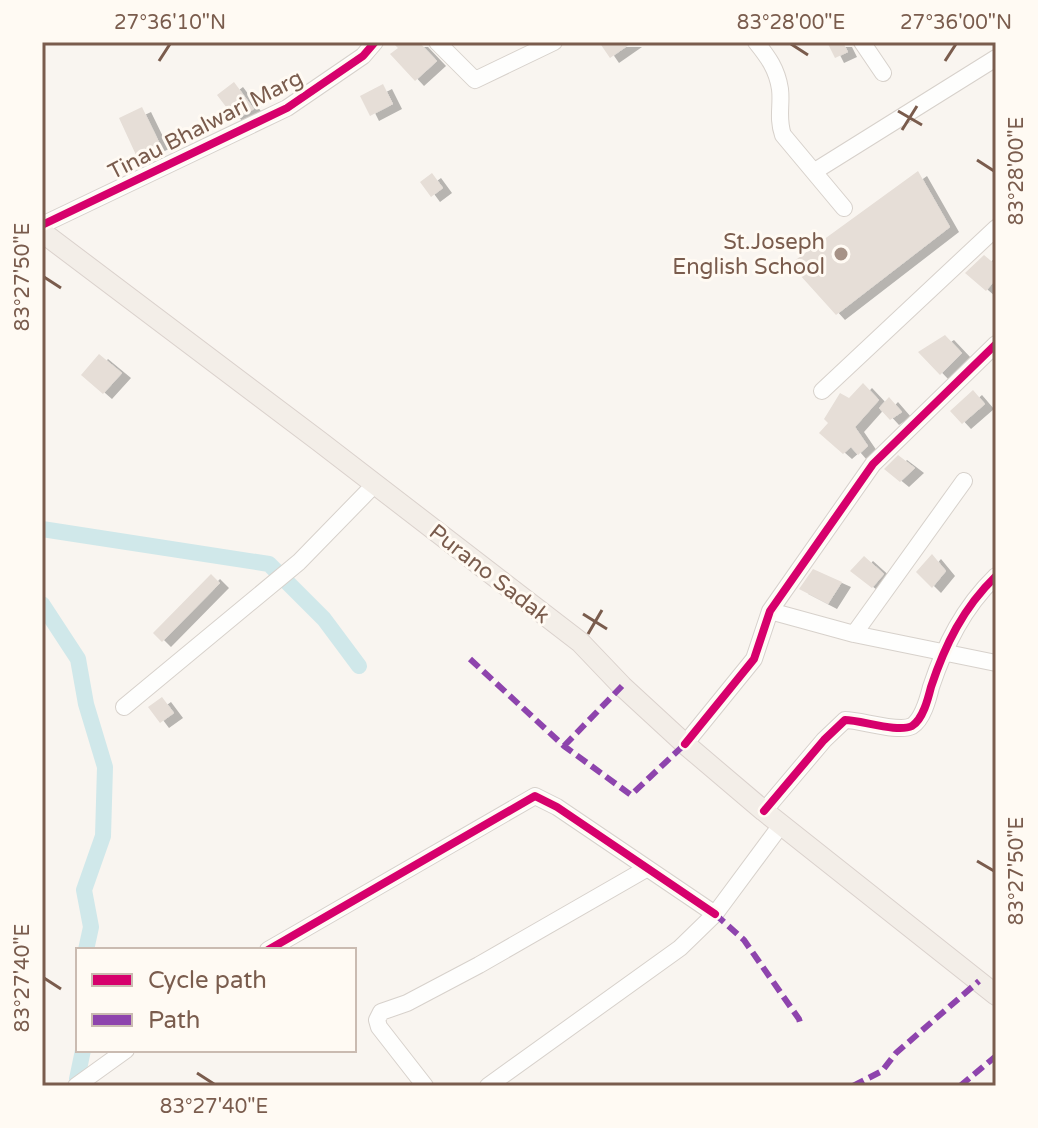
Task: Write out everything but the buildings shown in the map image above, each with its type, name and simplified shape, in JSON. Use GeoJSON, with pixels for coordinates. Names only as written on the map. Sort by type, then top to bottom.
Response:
{"type":"FeatureCollection","features":[{"type":"Feature","properties":{"kind":"main road","name":"Purano Sadak"},"geometry":{"type":"LineString","coordinates":[[42,232],[580,642],[685,744],[781,825],[996,995]]}},
{"type":"Feature","properties":{"kind":"street","name":"Tinau Bhalwari Marg"},"geometry":{"type":"LineString","coordinates":[[42,225],[287,108],[363,56],[375,42]]}},
{"type":"Feature","properties":{"kind":"street"},"geometry":{"type":"LineString","coordinates":[[437,42],[475,80],[554,42]]}},
{"type":"Feature","properties":{"kind":"street"},"geometry":{"type":"LineString","coordinates":[[756,42],[772,61],[780,90],[778,120],[783,135],[844,208]]}},
{"type":"Feature","properties":{"kind":"street"},"geometry":{"type":"LineString","coordinates":[[862,42],[883,73]]}},
{"type":"Feature","properties":{"kind":"street"},"geometry":{"type":"LineString","coordinates":[[815,171],[996,58]]}},
{"type":"Feature","properties":{"kind":"street"},"geometry":{"type":"LineString","coordinates":[[822,391],[996,228]]}},
{"type":"Feature","properties":{"kind":"street"},"geometry":{"type":"LineString","coordinates":[[685,744],[754,659],[770,611],[873,464],[996,344]]}},
{"type":"Feature","properties":{"kind":"street"},"geometry":{"type":"LineString","coordinates":[[854,634],[964,481]]}},
{"type":"Feature","properties":{"kind":"street"},"geometry":{"type":"LineString","coordinates":[[124,707],[299,562],[375,484]]}},
{"type":"Feature","properties":{"kind":"street"},"geometry":{"type":"LineString","coordinates":[[764,811],[845,720],[885,726],[914,725],[927,702],[942,654],[963,614],[996,576]]}},
{"type":"Feature","properties":{"kind":"street"},"geometry":{"type":"LineString","coordinates":[[770,611],[854,634],[996,663]]}},
{"type":"Feature","properties":{"kind":"street"},"geometry":{"type":"LineString","coordinates":[[271,948],[535,796],[557,807],[715,914]]}},
{"type":"Feature","properties":{"kind":"street"},"geometry":{"type":"LineString","coordinates":[[488,1086],[655,967],[715,914],[781,825]]}},
{"type":"Feature","properties":{"kind":"street"},"geometry":{"type":"LineString","coordinates":[[425,1086],[379,1027],[377,1020],[381,1012],[407,1003],[479,965],[646,869]]}},
{"type":"Feature","properties":{"kind":"street"},"geometry":{"type":"LineString","coordinates":[[76,1086],[123,1052]]}},
{"type":"Feature","properties":{"kind":"waterway"},"geometry":{"type":"LineString","coordinates":[[42,529],[269,564],[324,619],[359,666]]}},
{"type":"Feature","properties":{"kind":"waterway"},"geometry":{"type":"LineString","coordinates":[[42,604],[78,659],[86,704],[105,767],[103,836],[84,890],[91,927],[86,948]]}},
{"type":"Feature","properties":{"kind":"waterway"},"geometry":{"type":"LineString","coordinates":[[77,1079],[83,1052]]}},
{"type":"Feature","properties":{"kind":"marked path"},"geometry":{"type":"LineString","coordinates":[[470,659],[564,746],[631,795],[685,744]]}},
{"type":"Feature","properties":{"kind":"marked path"},"geometry":{"type":"LineString","coordinates":[[564,746],[622,686]]}},
{"type":"Feature","properties":{"kind":"marked path"},"geometry":{"type":"LineString","coordinates":[[715,914],[744,940],[801,1026]]}},
{"type":"Feature","properties":{"kind":"marked path"},"geometry":{"type":"LineString","coordinates":[[853,1086],[882,1071],[896,1053],[979,981]]}},
{"type":"Feature","properties":{"kind":"marked path"},"geometry":{"type":"LineString","coordinates":[[960,1086],[996,1056]]}},
{"type":"Feature","properties":{"kind":"cycle path"},"geometry":{"type":"LineString","coordinates":[[42,225],[287,108],[363,56],[375,42]]}},
{"type":"Feature","properties":{"kind":"cycle path"},"geometry":{"type":"LineString","coordinates":[[685,744],[754,659],[770,611],[873,464],[996,344]]}},
{"type":"Feature","properties":{"kind":"cycle path"},"geometry":{"type":"LineString","coordinates":[[764,811],[845,720],[898,728],[916,723],[956,628],[996,576]]}},
{"type":"Feature","properties":{"kind":"cycle path"},"geometry":{"type":"LineString","coordinates":[[271,948],[535,796],[557,807],[715,914]]}},
{"type":"Feature","properties":{"kind":"place","name":"St.Joseph English School"},"geometry":{"type":"Point","coordinates":[841,254]}}]}
